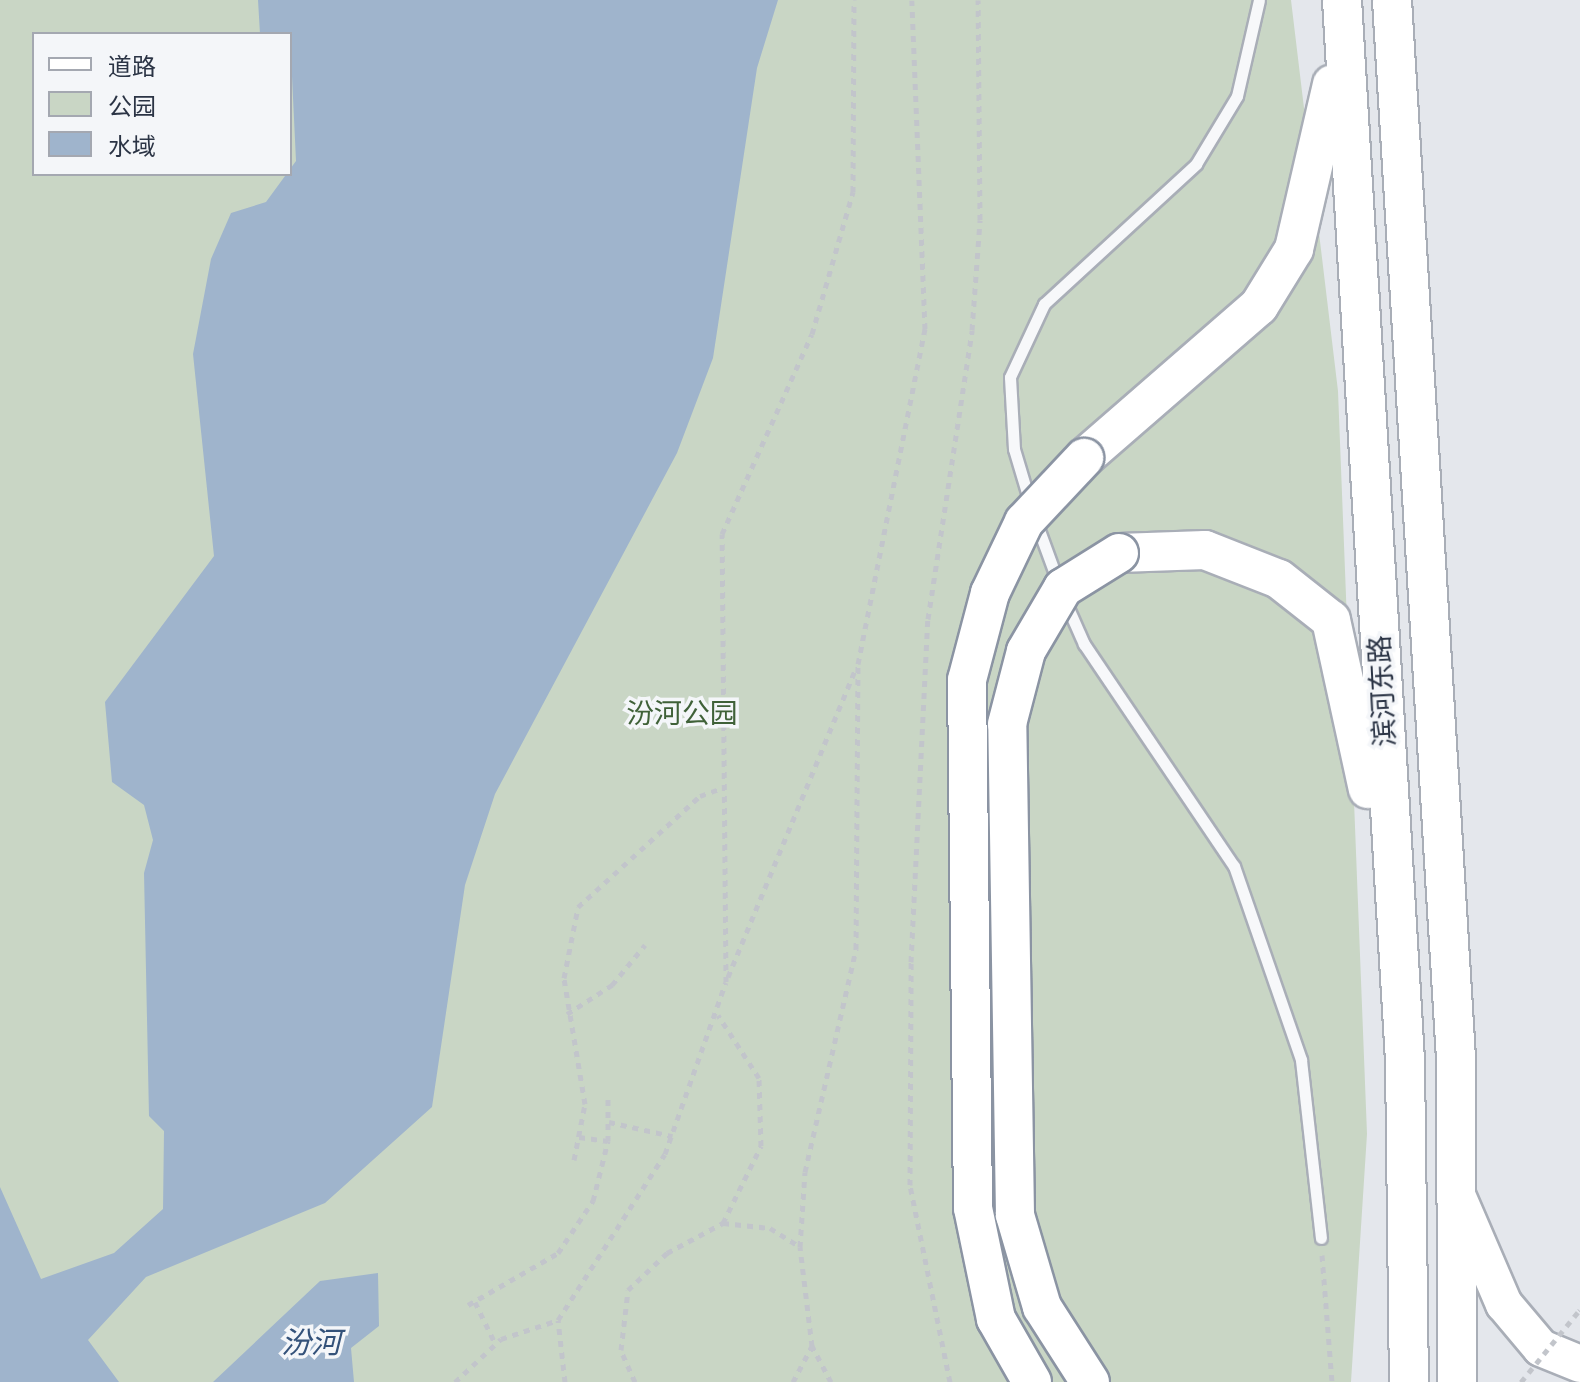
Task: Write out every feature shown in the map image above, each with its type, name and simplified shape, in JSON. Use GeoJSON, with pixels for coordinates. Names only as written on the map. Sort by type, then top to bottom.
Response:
{"type":"FeatureCollection","features":[{"type":"Feature","properties":{"kind":"highway","name":"滨河东路"},"geometry":{"type":"LineString","coordinates":[[1392,0],[1456,1057],[1457,1382]]}},
{"type":"Feature","properties":{"kind":"highway","name":"滨河东路"},"geometry":{"type":"LineString","coordinates":[[1342,9],[1398,941],[1409,1382]]}},
{"type":"Feature","properties":{"kind":"highway"},"geometry":{"type":"LineString","coordinates":[[1032,1382],[996,1319],[973,1208],[963,768],[967,680],[990,593],[1024,522],[1084,458],[1259,306],[1294,249],[1342,9]]}},
{"type":"Feature","properties":{"kind":"highway"},"geometry":{"type":"LineString","coordinates":[[1090,1382],[1042,1307],[1015,1215],[1007,724],[1026,651],[1063,588],[1119,553],[1205,550],[1279,579],[1331,620],[1353,696],[1398,941]]}},
{"type":"Feature","properties":{"kind":"main road"},"geometry":{"type":"LineString","coordinates":[[1456,1194],[1504,1304],[1541,1348],[1580,1364]]}},
{"type":"Feature","properties":{"kind":"lane"},"geometry":{"type":"LineString","coordinates":[[1259,0],[1237,96],[1196,164],[1044,304],[1010,377],[1012,420],[1045,552],[1084,644],[1234,866],[1301,1060],[1321,1238]]}},
{"type":"Feature","properties":{"kind":"path"},"geometry":{"type":"LineString","coordinates":[[726,982],[722,534],[812,334],[853,192],[854,0]]}},
{"type":"Feature","properties":{"kind":"path"},"geometry":{"type":"LineString","coordinates":[[831,1382],[812,1346],[800,1247],[805,1172],[856,949],[858,664],[925,329],[912,0]]}},
{"type":"Feature","properties":{"kind":"path"},"geometry":{"type":"LineString","coordinates":[[455,1382],[495,1343],[558,1320],[672,1136],[726,982],[858,664]]}},
{"type":"Feature","properties":{"kind":"path"},"geometry":{"type":"LineString","coordinates":[[574,1160],[585,1104],[567,1014],[564,978],[578,907],[700,796],[725,787]]}},
{"type":"Feature","properties":{"kind":"path"},"geometry":{"type":"LineString","coordinates":[[567,1014],[612,985],[645,945]]}},
{"type":"Feature","properties":{"kind":"path"},"geometry":{"type":"LineString","coordinates":[[717,1014],[759,1078],[761,1146],[723,1223]]}},
{"type":"Feature","properties":{"kind":"path"},"geometry":{"type":"LineString","coordinates":[[495,1343],[472,1303],[558,1253],[593,1201],[608,1141],[608,1095]]}},
{"type":"Feature","properties":{"kind":"path"},"geometry":{"type":"LineString","coordinates":[[609,1122],[672,1136]]}},
{"type":"Feature","properties":{"kind":"path"},"geometry":{"type":"LineString","coordinates":[[579,1137],[608,1141]]}},
{"type":"Feature","properties":{"kind":"path"},"geometry":{"type":"LineString","coordinates":[[635,1382],[621,1350],[628,1290],[667,1253],[723,1223],[770,1228],[800,1247]]}},
{"type":"Feature","properties":{"kind":"path"},"geometry":{"type":"LineString","coordinates":[[1321,1238],[1332,1382]]}},
{"type":"Feature","properties":{"kind":"path"},"geometry":{"type":"LineString","coordinates":[[1521,1382],[1579,1311]]}},
{"type":"Feature","properties":{"kind":"path"},"geometry":{"type":"LineString","coordinates":[[558,1320],[565,1382]]}},
{"type":"Feature","properties":{"kind":"path"},"geometry":{"type":"LineString","coordinates":[[793,1382],[812,1346]]}},
{"type":"Feature","properties":{"kind":"green space","name":"汾河公园"},"geometry":{"type":"Polygon","coordinates":[[[0,0],[1291,0],[1338,391],[1367,1134],[1351,1382],[0,1382],[0,0]]]}},
{"type":"Feature","properties":{"kind":"water"},"geometry":{"type":"Polygon","coordinates":[[[258,0],[778,0],[757,68],[713,358],[677,453],[495,794],[465,885],[432,1107],[325,1203],[146,1277],[88,1340],[119,1382],[0,1382],[0,1187],[41,1279],[114,1253],[163,1209],[164,1131],[149,1116],[144,873],[153,840],[144,805],[112,782],[105,702],[214,556],[193,354],[211,259],[231,213],[266,202],[285,176],[292,176],[292,166],[296,161],[292,32],[260,32],[258,0]]]}},
{"type":"Feature","properties":{"kind":"water","name":"汾河"},"geometry":{"type":"Polygon","coordinates":[[[378,1273],[379,1326],[351,1348],[354,1382],[213,1382],[320,1281],[378,1273]]]}}]}
